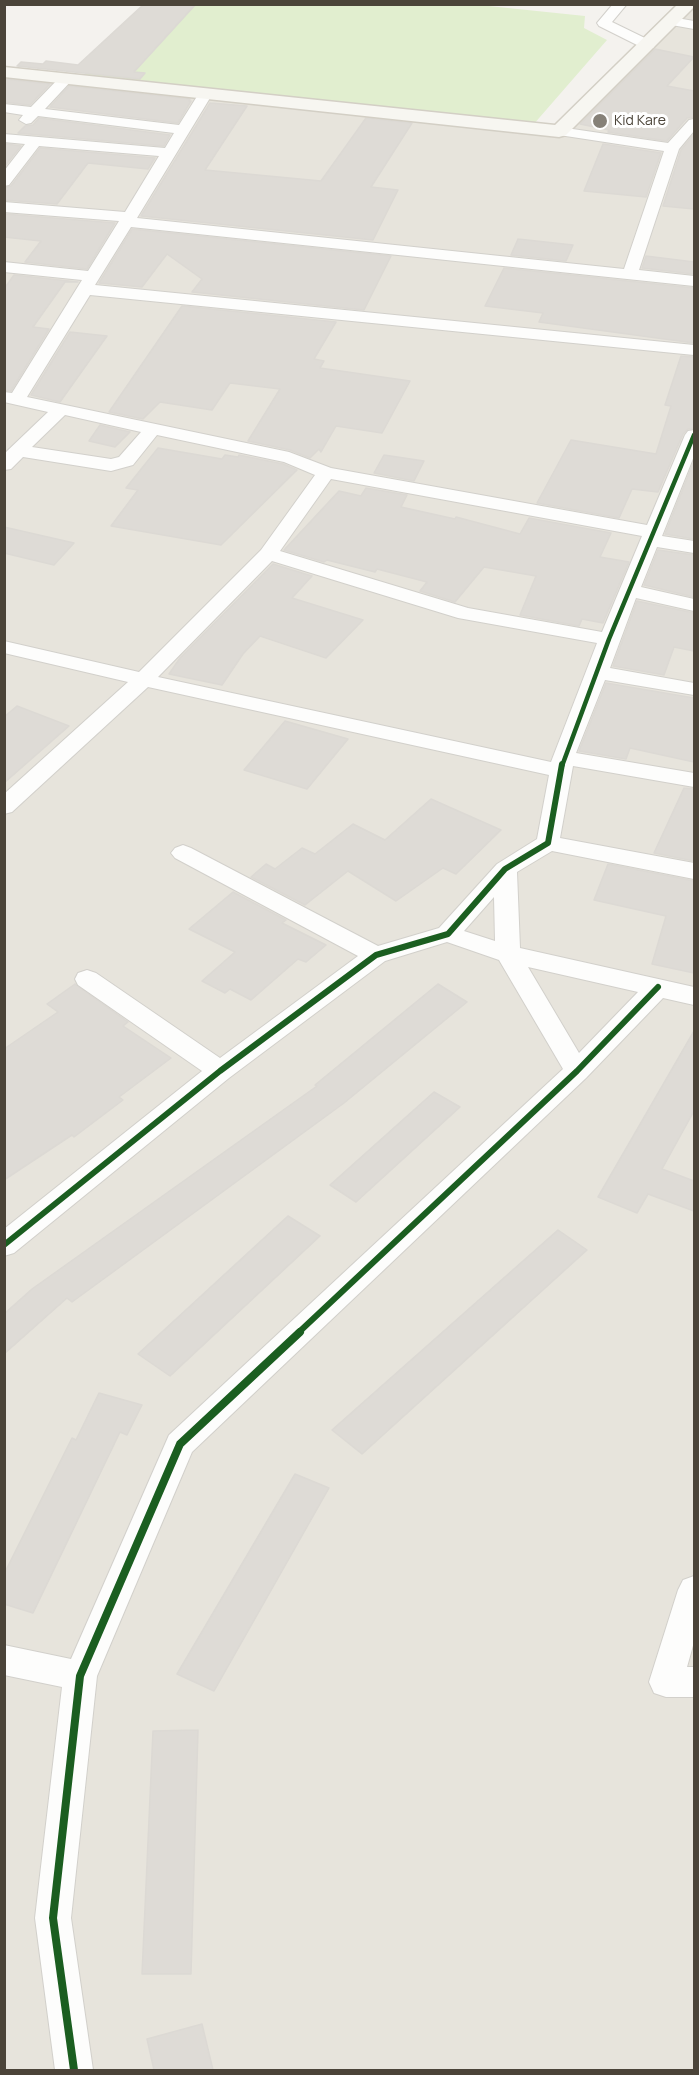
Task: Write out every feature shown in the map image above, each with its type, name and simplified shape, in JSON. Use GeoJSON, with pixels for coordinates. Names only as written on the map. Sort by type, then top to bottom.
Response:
{"type":"FeatureCollection","features":[{"type":"Feature","properties":{"kind":"street"},"geometry":{"type":"LineString","coordinates":[[621,4],[604,23],[648,45]]}},
{"type":"Feature","properties":{"kind":"street"},"geometry":{"type":"LineString","coordinates":[[559,131],[688,4]]}},
{"type":"Feature","properties":{"kind":"street"},"geometry":{"type":"LineString","coordinates":[[671,21],[694,25]]}},
{"type":"Feature","properties":{"kind":"street"},"geometry":{"type":"LineString","coordinates":[[5,73],[559,131],[672,148]]}},
{"type":"Feature","properties":{"kind":"street"},"geometry":{"type":"LineString","coordinates":[[7,138],[66,79]]}},
{"type":"Feature","properties":{"kind":"street"},"geometry":{"type":"LineString","coordinates":[[206,93],[129,220],[11,398],[289,458],[326,473],[652,536],[694,547]]}},
{"type":"Feature","properties":{"kind":"street"},"geometry":{"type":"LineString","coordinates":[[4,108],[183,130]]}},
{"type":"Feature","properties":{"kind":"street"},"geometry":{"type":"LineString","coordinates":[[630,274],[672,148],[694,123]]}},
{"type":"Feature","properties":{"kind":"street"},"geometry":{"type":"LineString","coordinates":[[7,138],[170,153]]}},
{"type":"Feature","properties":{"kind":"street"},"geometry":{"type":"LineString","coordinates":[[4,182],[35,141]]}},
{"type":"Feature","properties":{"kind":"street"},"geometry":{"type":"LineString","coordinates":[[4,207],[694,281]]}},
{"type":"Feature","properties":{"kind":"street"},"geometry":{"type":"LineString","coordinates":[[4,267],[88,283],[694,350]]}},
{"type":"Feature","properties":{"kind":"street"},"geometry":{"type":"LineString","coordinates":[[4,465],[61,409]]}},
{"type":"Feature","properties":{"kind":"street"},"geometry":{"type":"LineString","coordinates":[[19,451],[111,465],[126,461],[153,429]]}},
{"type":"Feature","properties":{"kind":"street"},"geometry":{"type":"LineString","coordinates":[[548,843],[563,764],[609,639],[692,446]]}},
{"type":"Feature","properties":{"kind":"street"},"geometry":{"type":"LineString","coordinates":[[4,807],[143,680],[268,554],[326,473]]}},
{"type":"Feature","properties":{"kind":"street"},"geometry":{"type":"LineString","coordinates":[[268,554],[465,614],[609,639]]}},
{"type":"Feature","properties":{"kind":"street"},"geometry":{"type":"LineString","coordinates":[[630,591],[694,605]]}},
{"type":"Feature","properties":{"kind":"street"},"geometry":{"type":"LineString","coordinates":[[4,647],[143,680],[563,764],[694,780]]}},
{"type":"Feature","properties":{"kind":"street"},"geometry":{"type":"LineString","coordinates":[[598,672],[694,689]]}},
{"type":"Feature","properties":{"kind":"street"},"geometry":{"type":"LineString","coordinates":[[4,1245],[220,1071],[376,955],[448,934],[506,870],[548,843],[694,871]]}},
{"type":"Feature","properties":{"kind":"street"},"geometry":{"type":"LineString","coordinates":[[183,853],[376,955]]}},
{"type":"Feature","properties":{"kind":"street"},"geometry":{"type":"LineString","coordinates":[[506,870],[508,954],[577,1071]]}},
{"type":"Feature","properties":{"kind":"street"},"geometry":{"type":"LineString","coordinates":[[448,934],[508,954],[694,996]]}},
{"type":"Feature","properties":{"kind":"street"},"geometry":{"type":"LineString","coordinates":[[87,979],[220,1071]]}},
{"type":"Feature","properties":{"kind":"street"},"geometry":{"type":"LineString","coordinates":[[74,2070],[53,1918],[80,1676],[180,1444],[577,1071],[658,987]]}},
{"type":"Feature","properties":{"kind":"street"},"geometry":{"type":"LineString","coordinates":[[694,1590],[666,1682],[694,1682]]}},
{"type":"Feature","properties":{"kind":"street"},"geometry":{"type":"LineString","coordinates":[[4,1660],[80,1676]]}},
{"type":"Feature","properties":{"kind":"shaded area"},"geometry":{"type":"Polygon","coordinates":[[[690,5],[694,5],[694,2070],[5,2070],[5,69],[559,131],[690,5]]]}},
{"type":"Feature","properties":{"kind":"green space"},"geometry":{"type":"Polygon","coordinates":[[[148,5],[479,5],[585,16],[584,28],[607,40],[533,125],[85,75],[148,5]]]}},
{"type":"Feature","properties":{"kind":"building"},"geometry":{"type":"Polygon","coordinates":[[[144,4],[196,4],[134,72],[145,73],[140,79],[17,66],[21,62],[43,64],[46,61],[78,65],[144,4]]]}},
{"type":"Feature","properties":{"kind":"building"},"geometry":{"type":"Polygon","coordinates":[[[655,49],[694,57],[667,86],[694,91],[694,117],[687,118],[667,141],[608,132],[609,130],[580,124],[655,49]]]}},
{"type":"Feature","properties":{"kind":"building"},"geometry":{"type":"Polygon","coordinates":[[[4,79],[50,84],[30,105],[4,102],[4,79]]]}},
{"type":"Feature","properties":{"kind":"building"},"geometry":{"type":"Polygon","coordinates":[[[69,86],[190,99],[191,101],[178,123],[50,107],[69,86]]]}},
{"type":"Feature","properties":{"kind":"building"},"geometry":{"type":"Polygon","coordinates":[[[210,103],[247,106],[205,170],[321,181],[366,118],[412,123],[371,187],[398,190],[373,240],[141,216],[210,103]]]}},
{"type":"Feature","properties":{"kind":"building"},"geometry":{"type":"Polygon","coordinates":[[[39,118],[170,135],[164,146],[18,133],[25,126],[33,125],[39,118]]]}},
{"type":"Feature","properties":{"kind":"building"},"geometry":{"type":"Polygon","coordinates":[[[694,134],[694,209],[663,206],[681,150],[694,134]]]}},
{"type":"Feature","properties":{"kind":"building"},"geometry":{"type":"Polygon","coordinates":[[[6,144],[21,146],[4,167],[4,146],[6,144]]]}},
{"type":"Feature","properties":{"kind":"building"},"geometry":{"type":"Polygon","coordinates":[[[603,144],[661,153],[646,197],[584,191],[603,144]]]}},
{"type":"Feature","properties":{"kind":"building"},"geometry":{"type":"Polygon","coordinates":[[[40,148],[155,158],[148,169],[88,163],[57,204],[4,200],[4,188],[11,186],[40,148]]]}},
{"type":"Feature","properties":{"kind":"building"},"geometry":{"type":"Polygon","coordinates":[[[4,214],[115,223],[87,269],[25,262],[41,241],[4,237],[4,214]]]}},
{"type":"Feature","properties":{"kind":"building"},"geometry":{"type":"Polygon","coordinates":[[[132,229],[391,256],[364,310],[192,292],[202,279],[167,254],[142,287],[99,283],[132,229]]]}},
{"type":"Feature","properties":{"kind":"building"},"geometry":{"type":"Polygon","coordinates":[[[518,239],[573,245],[566,261],[511,255],[518,239]]]}},
{"type":"Feature","properties":{"kind":"building"},"geometry":{"type":"Polygon","coordinates":[[[646,256],[694,262],[694,274],[642,268],[646,256]]]}},
{"type":"Feature","properties":{"kind":"building"},"geometry":{"type":"Polygon","coordinates":[[[504,268],[694,288],[694,343],[539,322],[543,313],[485,306],[504,268]]]}},
{"type":"Feature","properties":{"kind":"building"},"geometry":{"type":"Polygon","coordinates":[[[14,275],[78,282],[65,282],[33,327],[49,329],[11,391],[4,390],[4,289],[14,275]]]}},
{"type":"Feature","properties":{"kind":"building"},"geometry":{"type":"Polygon","coordinates":[[[182,306],[336,322],[314,359],[324,361],[320,368],[410,381],[382,433],[336,426],[321,452],[319,449],[310,458],[290,450],[248,441],[280,389],[230,383],[212,410],[160,402],[143,419],[109,412],[182,306]]]}},
{"type":"Feature","properties":{"kind":"building"},"geometry":{"type":"Polygon","coordinates":[[[70,332],[107,336],[60,402],[31,395],[70,332]]]}},
{"type":"Feature","properties":{"kind":"building"},"geometry":{"type":"Polygon","coordinates":[[[681,356],[694,357],[694,428],[688,429],[683,434],[658,492],[632,489],[619,518],[537,503],[571,440],[656,454],[671,406],[665,405],[681,356]]]}},
{"type":"Feature","properties":{"kind":"building"},"geometry":{"type":"Polygon","coordinates":[[[100,425],[130,432],[115,447],[89,441],[100,425]]]}},
{"type":"Feature","properties":{"kind":"building"},"geometry":{"type":"Polygon","coordinates":[[[158,448],[222,459],[225,455],[238,457],[239,455],[283,464],[297,470],[221,545],[111,526],[138,490],[126,488],[158,448]]]}},
{"type":"Feature","properties":{"kind":"building"},"geometry":{"type":"Polygon","coordinates":[[[384,455],[424,461],[414,481],[374,473],[384,455]]]}},
{"type":"Feature","properties":{"kind":"building"},"geometry":{"type":"Polygon","coordinates":[[[694,461],[694,539],[665,534],[694,461]]]}},
{"type":"Feature","properties":{"kind":"building"},"geometry":{"type":"Polygon","coordinates":[[[366,488],[407,495],[401,507],[455,519],[456,517],[520,534],[529,518],[611,533],[600,557],[629,562],[603,623],[582,619],[579,626],[520,615],[536,576],[484,567],[455,602],[420,591],[427,582],[377,569],[375,572],[327,560],[324,562],[284,550],[339,491],[361,496],[366,488]]]}},
{"type":"Feature","properties":{"kind":"building"},"geometry":{"type":"Polygon","coordinates":[[[4,527],[74,543],[54,565],[4,553],[4,527]]]}},
{"type":"Feature","properties":{"kind":"building"},"geometry":{"type":"Polygon","coordinates":[[[658,550],[694,555],[694,597],[644,585],[658,550]]]}},
{"type":"Feature","properties":{"kind":"building"},"geometry":{"type":"Polygon","coordinates":[[[273,564],[312,576],[292,598],[363,620],[326,658],[260,636],[243,654],[222,685],[169,674],[180,658],[273,564]]]}},
{"type":"Feature","properties":{"kind":"building"},"geometry":{"type":"Polygon","coordinates":[[[637,601],[694,613],[694,651],[674,647],[664,675],[613,666],[637,601]]]}},
{"type":"Feature","properties":{"kind":"building"},"geometry":{"type":"Polygon","coordinates":[[[606,683],[694,698],[694,762],[630,748],[626,759],[579,751],[606,683]]]}},
{"type":"Feature","properties":{"kind":"building"},"geometry":{"type":"Polygon","coordinates":[[[17,706],[69,726],[4,783],[4,717],[17,706]]]}},
{"type":"Feature","properties":{"kind":"building"},"geometry":{"type":"Polygon","coordinates":[[[285,721],[348,739],[307,789],[244,770],[285,721]]]}},
{"type":"Feature","properties":{"kind":"building"},"geometry":{"type":"Polygon","coordinates":[[[684,788],[694,789],[694,861],[654,853],[684,788]]]}},
{"type":"Feature","properties":{"kind":"building"},"geometry":{"type":"Polygon","coordinates":[[[431,799],[501,830],[456,874],[443,868],[396,901],[348,871],[305,905],[251,877],[266,864],[275,869],[302,848],[315,854],[353,824],[385,840],[431,799]]]}},
{"type":"Feature","properties":{"kind":"building"},"geometry":{"type":"Polygon","coordinates":[[[608,864],[694,881],[694,973],[652,964],[666,916],[594,900],[608,864]]]}},
{"type":"Feature","properties":{"kind":"building"},"geometry":{"type":"Polygon","coordinates":[[[233,892],[286,920],[282,923],[326,945],[306,962],[298,959],[251,1000],[230,989],[225,993],[202,981],[235,952],[189,929],[233,892]]]}},
{"type":"Feature","properties":{"kind":"building"},"geometry":{"type":"Polygon","coordinates":[[[75,984],[128,1022],[123,1026],[171,1058],[119,1097],[123,1100],[74,1137],[72,1135],[4,1180],[4,1049],[58,1012],[47,1004],[75,984]]]}},
{"type":"Feature","properties":{"kind":"building"},"geometry":{"type":"Polygon","coordinates":[[[438,984],[467,1002],[344,1103],[72,1302],[67,1298],[4,1354],[4,1314],[32,1289],[317,1086],[315,1085],[438,984]]]}},
{"type":"Feature","properties":{"kind":"building"},"geometry":{"type":"Polygon","coordinates":[[[694,1031],[694,1111],[662,1169],[694,1181],[694,1211],[648,1194],[637,1213],[598,1197],[694,1031]]]}},
{"type":"Feature","properties":{"kind":"building"},"geometry":{"type":"Polygon","coordinates":[[[434,1092],[460,1107],[356,1202],[330,1185],[434,1092]]]}},
{"type":"Feature","properties":{"kind":"building"},"geometry":{"type":"Polygon","coordinates":[[[288,1216],[320,1236],[170,1376],[138,1354],[288,1216]]]}},
{"type":"Feature","properties":{"kind":"building"},"geometry":{"type":"Polygon","coordinates":[[[558,1230],[587,1250],[362,1454],[332,1430],[558,1230]]]}},
{"type":"Feature","properties":{"kind":"building"},"geometry":{"type":"Polygon","coordinates":[[[99,1393],[142,1405],[127,1435],[120,1432],[33,1613],[4,1604],[4,1574],[72,1438],[76,1440],[99,1393]]]}},
{"type":"Feature","properties":{"kind":"building"},"geometry":{"type":"Polygon","coordinates":[[[295,1474],[329,1488],[214,1691],[177,1674],[295,1474]]]}},
{"type":"Feature","properties":{"kind":"building"},"geometry":{"type":"Polygon","coordinates":[[[198,1730],[191,1974],[142,1974],[153,1731],[198,1730]]]}},
{"type":"Feature","properties":{"kind":"building"},"geometry":{"type":"Polygon","coordinates":[[[202,2024],[213,2070],[154,2070],[147,2039],[202,2024]]]}},
{"type":"Feature","properties":{"kind":"cycle path"},"geometry":{"type":"LineString","coordinates":[[4,1245],[220,1071],[376,955],[448,934],[505,869],[548,843],[563,758],[609,639],[694,435]]}},
{"type":"Feature","properties":{"kind":"cycle path"},"geometry":{"type":"LineString","coordinates":[[74,2070],[53,1918],[80,1676],[180,1444],[577,1071],[658,987]]}},
{"type":"Feature","properties":{"kind":"place","name":"Kid Kare"},"geometry":{"type":"Point","coordinates":[600,121]}}]}
